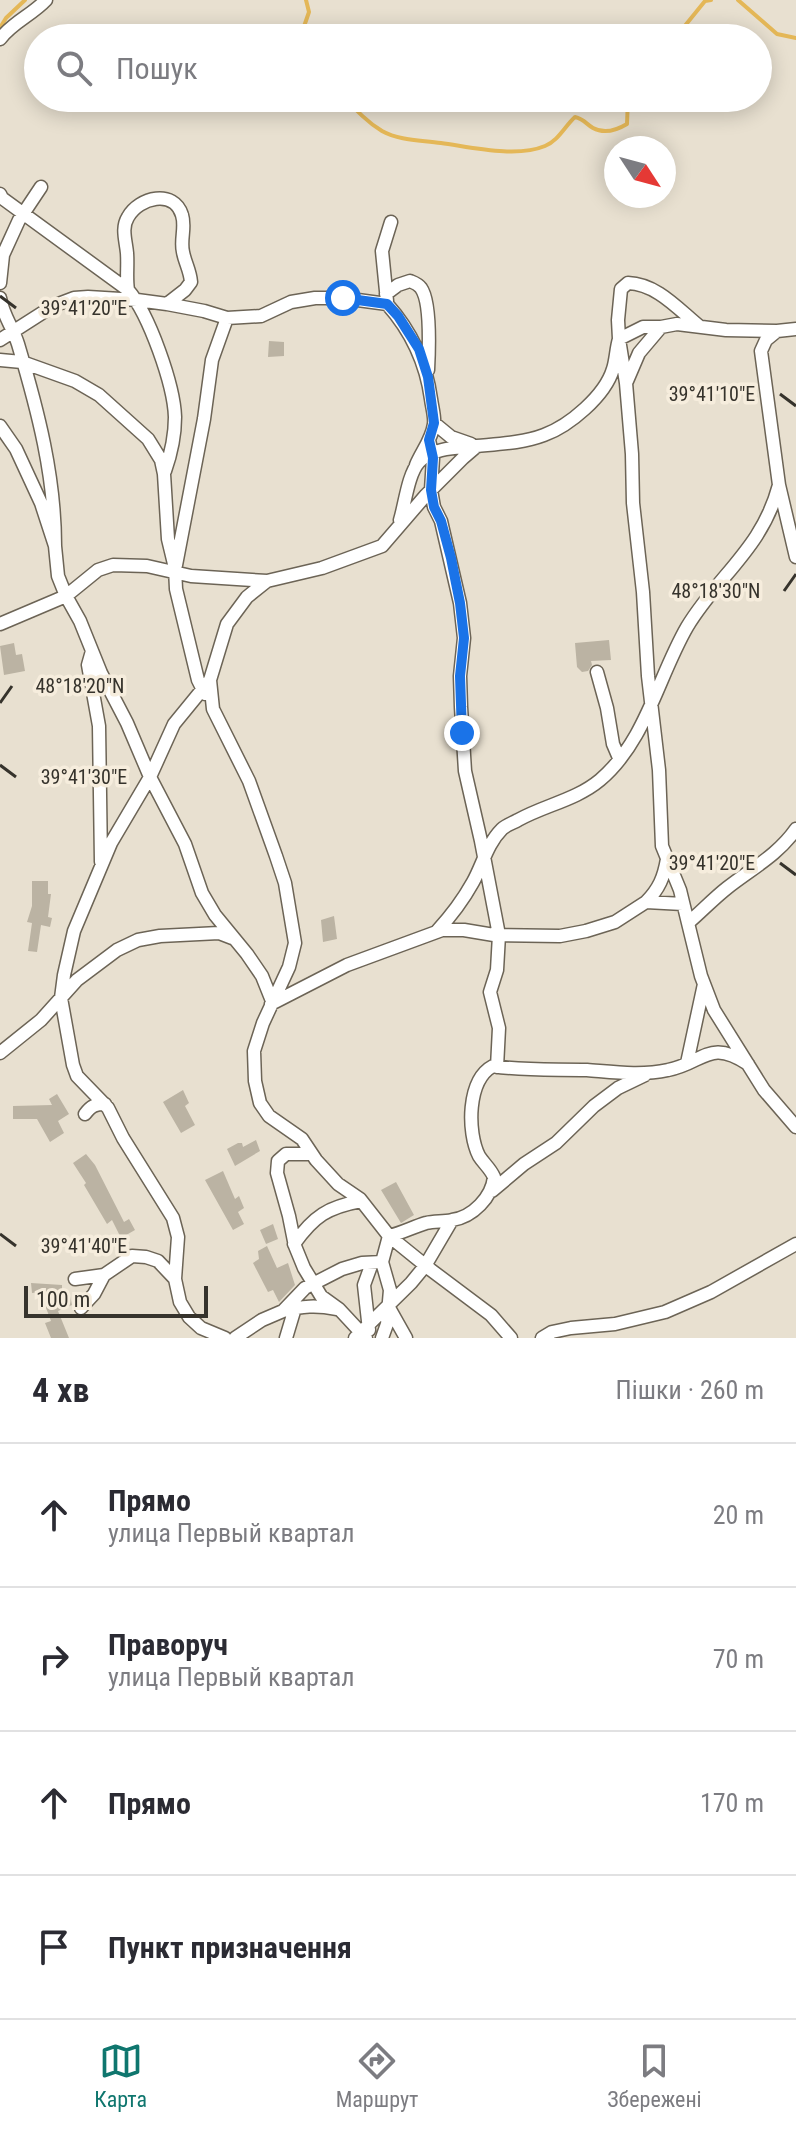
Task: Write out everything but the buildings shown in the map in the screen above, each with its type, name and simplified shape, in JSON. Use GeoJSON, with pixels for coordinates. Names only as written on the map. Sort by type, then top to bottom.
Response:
{"type":"FeatureCollection","features":[{"type":"Feature","properties":{"kind":"street"},"geometry":{"type":"LineString","coordinates":[[0,39],[13,24],[46,0]]}},
{"type":"Feature","properties":{"kind":"street"},"geometry":{"type":"LineString","coordinates":[[0,283],[3,255],[23,214],[41,187]]}},
{"type":"Feature","properties":{"kind":"street"},"geometry":{"type":"LineString","coordinates":[[0,194],[132,295]]}},
{"type":"Feature","properties":{"kind":"street"},"geometry":{"type":"LineString","coordinates":[[164,474],[174,437],[175,414],[162,361],[132,295],[123,232],[128,217],[140,204],[157,197],[171,200],[181,213],[183,251],[190,269],[191,282],[167,304]]}},
{"type":"Feature","properties":{"kind":"street"},"geometry":{"type":"LineString","coordinates":[[391,222],[382,251],[386,299],[419,349],[428,377]]}},
{"type":"Feature","properties":{"kind":"street"},"geometry":{"type":"LineString","coordinates":[[386,299],[398,285],[410,281],[419,286],[425,298],[428,377],[434,423],[430,446],[431,490],[460,603],[464,638],[460,676],[465,771],[499,935],[497,970],[490,992],[499,1028],[497,1067]]}},
{"type":"Feature","properties":{"kind":"street"},"geometry":{"type":"LineString","coordinates":[[699,326],[651,288],[628,283],[621,289],[619,339],[626,383],[633,503],[659,770],[660,830],[662,846],[680,890],[704,984],[714,1010],[764,1090],[796,1127]]}},
{"type":"Feature","properties":{"kind":"street"},"geometry":{"type":"LineString","coordinates":[[0,340],[53,306],[74,298],[132,295],[227,318],[261,316],[291,302],[315,298],[386,299]]}},
{"type":"Feature","properties":{"kind":"street"},"geometry":{"type":"LineString","coordinates":[[0,298],[40,421],[48,458],[58,576],[150,777],[185,844],[202,893],[262,976],[272,1002]]}},
{"type":"Feature","properties":{"kind":"street"},"geometry":{"type":"LineString","coordinates":[[175,570],[202,431],[212,360],[227,318]]}},
{"type":"Feature","properties":{"kind":"street"},"geometry":{"type":"LineString","coordinates":[[619,339],[643,327],[677,324],[726,330],[796,329]]}},
{"type":"Feature","properties":{"kind":"street"},"geometry":{"type":"LineString","coordinates":[[626,383],[639,353],[661,327]]}},
{"type":"Feature","properties":{"kind":"street"},"geometry":{"type":"LineString","coordinates":[[777,331],[766,340],[761,351],[779,485],[796,557]]}},
{"type":"Feature","properties":{"kind":"street"},"geometry":{"type":"LineString","coordinates":[[430,446],[477,446],[545,435],[588,407],[603,389],[613,370],[619,339]]}},
{"type":"Feature","properties":{"kind":"street"},"geometry":{"type":"LineString","coordinates":[[0,360],[22,362],[75,381],[99,395],[148,439],[161,460],[176,589],[198,680],[207,685],[213,709],[249,781],[285,883],[295,943],[289,967],[263,1023],[254,1051],[255,1081],[260,1103],[269,1116],[302,1139],[338,1184],[361,1201],[389,1236],[491,1315],[511,1338]]}},
{"type":"Feature","properties":{"kind":"street"},"geometry":{"type":"LineString","coordinates":[[434,423],[451,437],[477,446]]}},
{"type":"Feature","properties":{"kind":"street"},"geometry":{"type":"LineString","coordinates":[[0,426],[28,474],[55,546]]}},
{"type":"Feature","properties":{"kind":"street"},"geometry":{"type":"LineString","coordinates":[[397,528],[416,465],[430,446]]}},
{"type":"Feature","properties":{"kind":"street"},"geometry":{"type":"LineString","coordinates":[[0,624],[66,596],[98,570],[113,565],[175,570],[191,576],[267,581],[359,556],[382,546],[431,490],[477,446]]}},
{"type":"Feature","properties":{"kind":"street"},"geometry":{"type":"LineString","coordinates":[[437,931],[456,910],[488,848],[503,828],[572,797],[600,780],[619,758],[638,730],[687,627],[746,553],[773,507],[779,485]]}},
{"type":"Feature","properties":{"kind":"street"},"geometry":{"type":"LineString","coordinates":[[225,1338],[201,1328],[189,1317],[180,1302],[175,1279],[178,1237],[173,1218],[105,1104],[72,1081],[73,1065],[61,998],[74,931],[120,826],[150,777],[174,724],[207,685],[227,624],[247,597],[267,581]]}},
{"type":"Feature","properties":{"kind":"street"},"geometry":{"type":"LineString","coordinates":[[92,651],[88,665],[99,726],[101,867]]}},
{"type":"Feature","properties":{"kind":"street"},"geometry":{"type":"LineString","coordinates":[[597,672],[619,758]]}},
{"type":"Feature","properties":{"kind":"street"},"geometry":{"type":"LineString","coordinates":[[688,923],[722,891],[781,847],[796,829]]}},
{"type":"Feature","properties":{"kind":"street"},"geometry":{"type":"LineString","coordinates":[[272,1002],[347,965],[437,931],[560,936],[615,922],[646,902],[658,890],[667,859]]}},
{"type":"Feature","properties":{"kind":"street"},"geometry":{"type":"LineString","coordinates":[[646,902],[683,904]]}},
{"type":"Feature","properties":{"kind":"street"},"geometry":{"type":"LineString","coordinates":[[0,1053],[41,1020],[77,980],[117,950],[138,940],[160,936],[219,933],[235,939]]}},
{"type":"Feature","properties":{"kind":"street"},"geometry":{"type":"LineString","coordinates":[[687,1063],[704,984]]}},
{"type":"Feature","properties":{"kind":"street"},"geometry":{"type":"LineString","coordinates":[[490,1193],[494,1177],[481,1159],[471,1123],[471,1106],[487,1070],[497,1067],[648,1073],[681,1067],[714,1052],[738,1057],[748,1064]]}},
{"type":"Feature","properties":{"kind":"street"},"geometry":{"type":"LineString","coordinates":[[389,1236],[428,1223],[468,1216],[524,1164],[556,1143],[594,1106],[618,1088],[648,1073]]}},
{"type":"Feature","properties":{"kind":"street"},"geometry":{"type":"LineString","coordinates":[[85,1114],[90,1107],[105,1104]]}},
{"type":"Feature","properties":{"kind":"street"},"geometry":{"type":"LineString","coordinates":[[312,1154],[286,1154],[278,1161],[277,1173],[294,1244],[321,1296],[364,1334]]}},
{"type":"Feature","properties":{"kind":"street"},"geometry":{"type":"LineString","coordinates":[[294,1244],[317,1216],[333,1208],[361,1201]]}},
{"type":"Feature","properties":{"kind":"street"},"geometry":{"type":"LineString","coordinates":[[364,1334],[425,1266],[452,1220]]}},
{"type":"Feature","properties":{"kind":"street"},"geometry":{"type":"LineString","coordinates":[[364,1334],[364,1285],[389,1236]]}},
{"type":"Feature","properties":{"kind":"street"},"geometry":{"type":"LineString","coordinates":[[542,1338],[552,1332],[615,1324],[665,1312],[711,1292],[796,1244]]}},
{"type":"Feature","properties":{"kind":"street"},"geometry":{"type":"LineString","coordinates":[[75,1279],[104,1275],[132,1256],[158,1261],[175,1279]]}},
{"type":"Feature","properties":{"kind":"street"},"geometry":{"type":"LineString","coordinates":[[286,1338],[289,1310],[305,1288],[342,1269],[377,1262]]}},
{"type":"Feature","properties":{"kind":"street"},"geometry":{"type":"LineString","coordinates":[[377,1262],[390,1290],[387,1324],[382,1338]]}},
{"type":"Feature","properties":{"kind":"street"},"geometry":{"type":"LineString","coordinates":[[81,1308],[94,1294],[104,1275]]}},
{"type":"Feature","properties":{"kind":"street"},"geometry":{"type":"LineString","coordinates":[[235,1338],[262,1320],[289,1310],[318,1306],[339,1309]]}},
{"type":"Feature","properties":{"kind":"street"},"geometry":{"type":"LineString","coordinates":[[388,1306],[406,1338]]}},
{"type":"Feature","properties":{"kind":"waterway"},"geometry":{"type":"LineString","coordinates":[[0,28],[25,0]]}},
{"type":"Feature","properties":{"kind":"waterway"},"geometry":{"type":"LineString","coordinates":[[305,24],[309,12],[306,0]]}},
{"type":"Feature","properties":{"kind":"waterway"},"geometry":{"type":"LineString","coordinates":[[686,24],[705,1],[711,0]]}},
{"type":"Feature","properties":{"kind":"waterway"},"geometry":{"type":"LineString","coordinates":[[738,0],[766,24]]}},
{"type":"Feature","properties":{"kind":"waterway"},"geometry":{"type":"LineString","coordinates":[[772,30],[777,34],[796,38]]}},
{"type":"Feature","properties":{"kind":"waterway"},"geometry":{"type":"LineString","coordinates":[[359,112],[371,124],[396,137],[507,151],[550,144],[575,117],[597,130],[619,128],[627,124],[627,112]]}},
{"type":"Feature","properties":{"kind":"route"},"geometry":{"type":"LineString","coordinates":[[343,298],[387,304],[419,349],[428,377],[434,423],[429,440],[433,458],[431,490],[451,558],[464,638],[460,676],[462,733]]}}]}
